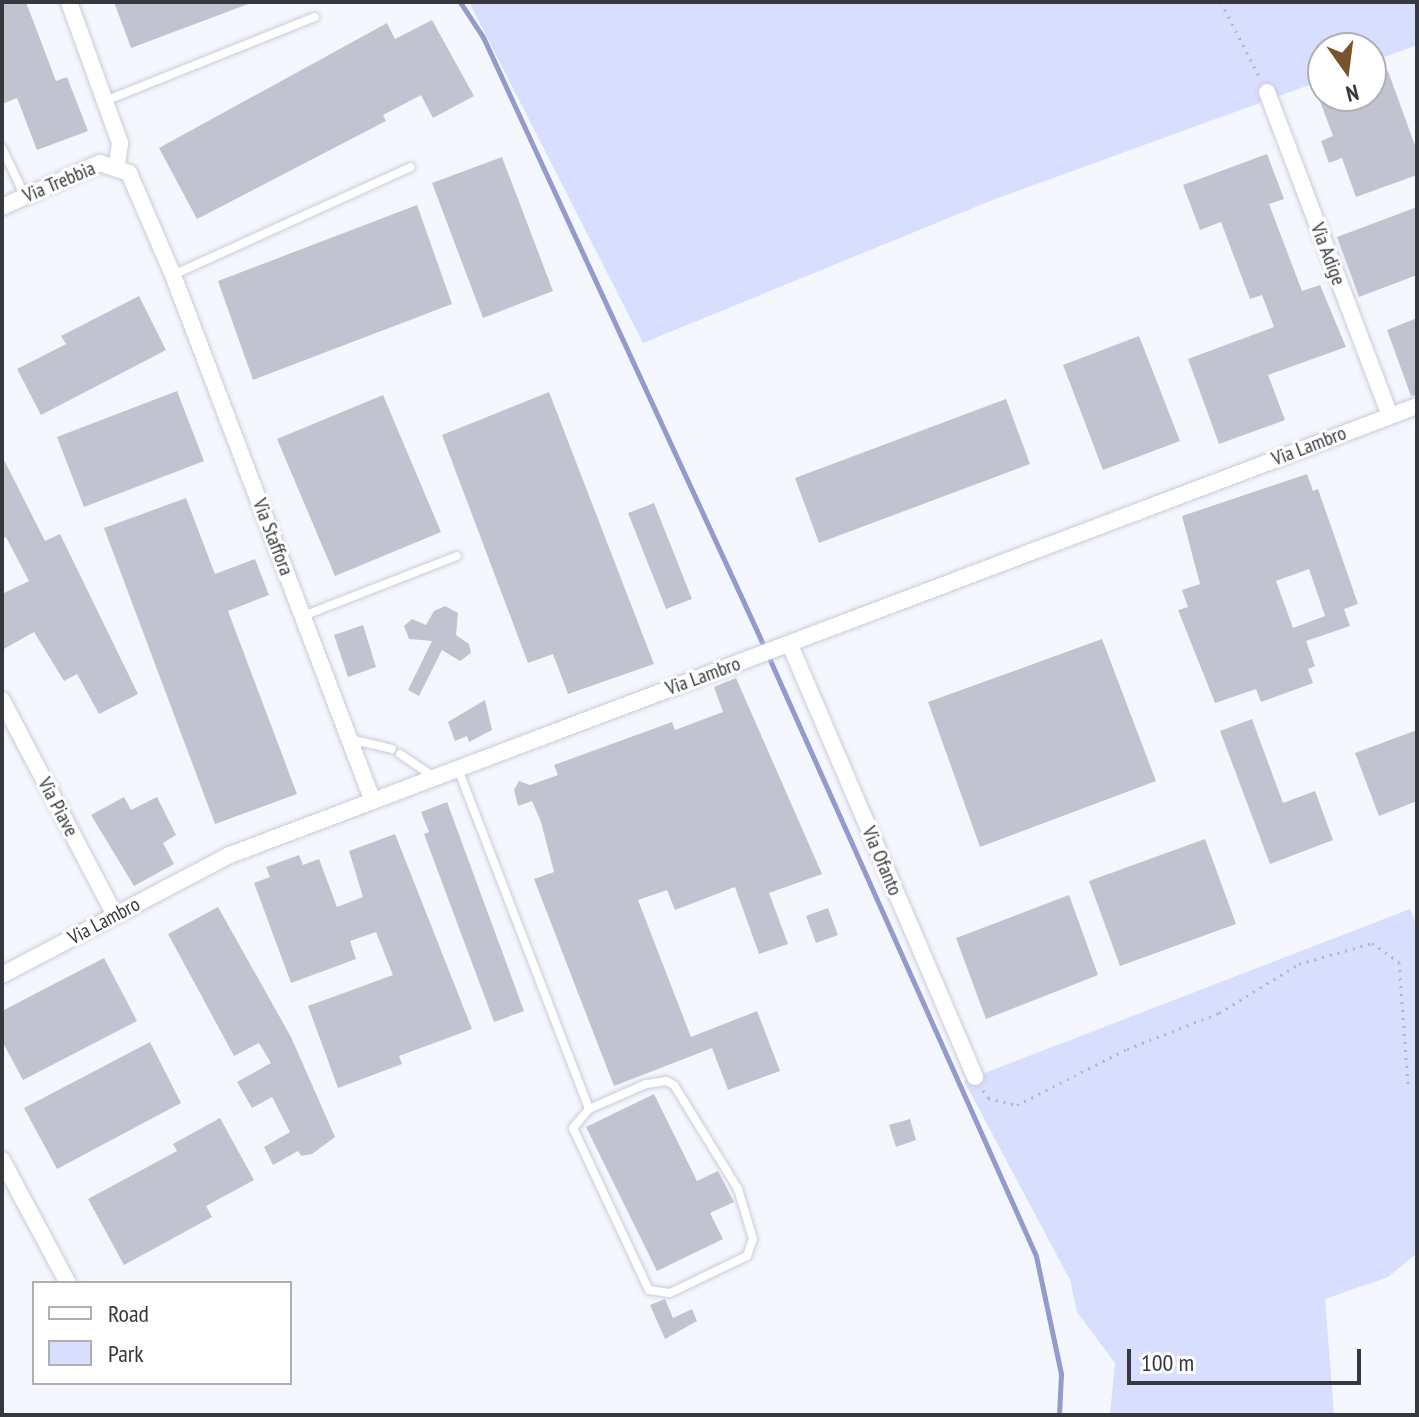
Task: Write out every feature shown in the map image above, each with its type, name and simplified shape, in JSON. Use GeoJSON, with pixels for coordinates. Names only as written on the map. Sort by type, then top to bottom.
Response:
{"type":"FeatureCollection","features":[{"type":"Feature","properties":{"kind":"street"},"geometry":{"type":"LineString","coordinates":[[69,2],[120,143],[117,165]]}},
{"type":"Feature","properties":{"kind":"street","name":"Via Adige"},"geometry":{"type":"LineString","coordinates":[[1267,92],[1390,415]]}},
{"type":"Feature","properties":{"kind":"street","name":"Via Trebbia"},"geometry":{"type":"LineString","coordinates":[[2,207],[74,171],[100,163],[117,165]]}},
{"type":"Feature","properties":{"kind":"street","name":"Via Staffora"},"geometry":{"type":"LineString","coordinates":[[117,165],[139,191],[173,275],[372,799]]}},
{"type":"Feature","properties":{"kind":"street","name":"Via Lambro"},"geometry":{"type":"LineString","coordinates":[[2,975],[230,855],[1417,406]]}},
{"type":"Feature","properties":{"kind":"street","name":"Via Ofanto"},"geometry":{"type":"LineString","coordinates":[[785,646],[975,1077]]}},
{"type":"Feature","properties":{"kind":"street","name":"Via Piave"},"geometry":{"type":"LineString","coordinates":[[2,700],[115,915]]}},
{"type":"Feature","properties":{"kind":"street"},"geometry":{"type":"LineString","coordinates":[[2,1160],[67,1281]]}},
{"type":"Feature","properties":{"kind":"lane"},"geometry":{"type":"LineString","coordinates":[[105,101],[315,17]]}},
{"type":"Feature","properties":{"kind":"lane"},"geometry":{"type":"LineString","coordinates":[[2,148],[25,196]]}},
{"type":"Feature","properties":{"kind":"lane"},"geometry":{"type":"LineString","coordinates":[[173,275],[411,167]]}},
{"type":"Feature","properties":{"kind":"lane"},"geometry":{"type":"LineString","coordinates":[[303,616],[457,556]]}},
{"type":"Feature","properties":{"kind":"lane"},"geometry":{"type":"LineString","coordinates":[[349,739],[396,751],[433,776]]}},
{"type":"Feature","properties":{"kind":"lane"},"geometry":{"type":"LineString","coordinates":[[457,768],[589,1109]]}},
{"type":"Feature","properties":{"kind":"lane"},"geometry":{"type":"LineString","coordinates":[[666,1081],[674,1085],[738,1189],[753,1239],[747,1256],[670,1293],[649,1290],[573,1128],[589,1109],[646,1084],[666,1081]]}},
{"type":"Feature","properties":{"kind":"path"},"geometry":{"type":"LineString","coordinates":[[1221,2],[1267,92]]}},
{"type":"Feature","properties":{"kind":"path"},"geometry":{"type":"LineString","coordinates":[[975,1077],[988,1098],[1017,1105],[1127,1049],[1219,1013],[1299,964],[1372,943],[1399,962],[1408,1085]]}},
{"type":"Feature","properties":{"kind":"green space"},"geometry":{"type":"Polygon","coordinates":[[[469,2],[1417,2],[1417,45],[1387,56],[1387,32],[1307,32],[1307,86],[995,199],[643,343],[469,2]]]}},
{"type":"Feature","properties":{"kind":"green space"},"geometry":{"type":"Polygon","coordinates":[[[1410,909],[1417,926],[1417,1253],[1388,1277],[1325,1299],[1334,1415],[1110,1415],[1115,1363],[1077,1312],[1070,1280],[964,1081],[1410,909]]]}},
{"type":"Feature","properties":{"kind":"building"},"geometry":{"type":"Polygon","coordinates":[[[2,2],[26,2],[56,81],[67,77],[88,131],[37,150],[17,98],[2,104],[2,2]]]}},
{"type":"Feature","properties":{"kind":"building"},"geometry":{"type":"Polygon","coordinates":[[[114,2],[250,2],[251,3],[131,48],[114,2]]]}},
{"type":"Feature","properties":{"kind":"building"},"geometry":{"type":"Polygon","coordinates":[[[432,20],[474,96],[433,118],[421,95],[383,115],[386,121],[197,219],[159,148],[387,23],[395,39],[432,20]]]}},
{"type":"Feature","properties":{"kind":"building"},"geometry":{"type":"Polygon","coordinates":[[[1387,71],[1417,151],[1417,175],[1356,197],[1342,158],[1329,163],[1321,141],[1333,136],[1324,112],[1387,112],[1387,71]]]}},
{"type":"Feature","properties":{"kind":"building"},"geometry":{"type":"Polygon","coordinates":[[[1267,154],[1284,199],[1269,204],[1302,291],[1320,285],[1346,347],[1268,375],[1285,420],[1219,444],[1188,359],[1274,327],[1262,295],[1250,299],[1221,222],[1200,230],[1183,185],[1267,154]]]}},
{"type":"Feature","properties":{"kind":"building"},"geometry":{"type":"Polygon","coordinates":[[[502,157],[553,291],[483,318],[432,183],[502,157]]]}},
{"type":"Feature","properties":{"kind":"building"},"geometry":{"type":"Polygon","coordinates":[[[417,205],[452,304],[253,380],[218,281],[417,205]]]}},
{"type":"Feature","properties":{"kind":"building"},"geometry":{"type":"Polygon","coordinates":[[[1417,207],[1417,275],[1359,297],[1337,237],[1417,207]]]}},
{"type":"Feature","properties":{"kind":"building"},"geometry":{"type":"Polygon","coordinates":[[[139,296],[166,350],[41,415],[17,369],[66,344],[61,336],[139,296]]]}},
{"type":"Feature","properties":{"kind":"building"},"geometry":{"type":"Polygon","coordinates":[[[1417,318],[1417,395],[1411,396],[1387,330],[1417,318]]]}},
{"type":"Feature","properties":{"kind":"building"},"geometry":{"type":"Polygon","coordinates":[[[1139,336],[1180,441],[1103,470],[1063,365],[1139,336]]]}},
{"type":"Feature","properties":{"kind":"building"},"geometry":{"type":"Polygon","coordinates":[[[177,391],[204,461],[84,507],[57,437],[177,391]]]}},
{"type":"Feature","properties":{"kind":"building"},"geometry":{"type":"Polygon","coordinates":[[[549,392],[654,664],[568,694],[553,654],[528,663],[442,435],[549,392]]]}},
{"type":"Feature","properties":{"kind":"building"},"geometry":{"type":"Polygon","coordinates":[[[383,395],[441,532],[335,576],[277,439],[383,395]]]}},
{"type":"Feature","properties":{"kind":"building"},"geometry":{"type":"Polygon","coordinates":[[[1006,399],[1030,464],[819,543],[795,478],[1006,399]]]}},
{"type":"Feature","properties":{"kind":"building"},"geometry":{"type":"Polygon","coordinates":[[[2,456],[45,541],[60,534],[138,694],[99,714],[77,674],[64,681],[34,632],[2,650],[2,594],[29,581],[6,537],[2,539],[2,456]]]}},
{"type":"Feature","properties":{"kind":"building"},"geometry":{"type":"Polygon","coordinates":[[[1307,474],[1313,491],[1318,489],[1358,604],[1344,609],[1350,626],[1306,641],[1315,666],[1308,669],[1313,683],[1261,702],[1256,689],[1215,703],[1178,610],[1188,607],[1182,590],[1200,584],[1182,516],[1307,474]],[[1309,569],[1276,581],[1293,628],[1325,616],[1309,569]]]}},
{"type":"Feature","properties":{"kind":"building"},"geometry":{"type":"Polygon","coordinates":[[[186,498],[215,574],[255,559],[269,595],[228,611],[297,794],[215,824],[104,528],[186,498]]]}},
{"type":"Feature","properties":{"kind":"building"},"geometry":{"type":"Polygon","coordinates":[[[654,503],[692,599],[666,609],[628,513],[654,503]]]}},
{"type":"Feature","properties":{"kind":"building"},"geometry":{"type":"Polygon","coordinates":[[[445,606],[458,613],[456,635],[469,644],[471,653],[460,661],[442,650],[419,696],[408,690],[432,641],[409,639],[404,626],[412,619],[426,625],[434,611],[445,606]]]}},
{"type":"Feature","properties":{"kind":"building"},"geometry":{"type":"Polygon","coordinates":[[[363,625],[376,667],[348,677],[334,635],[363,625]]]}},
{"type":"Feature","properties":{"kind":"building"},"geometry":{"type":"Polygon","coordinates":[[[1102,639],[1156,781],[980,847],[928,702],[1102,639]]]}},
{"type":"Feature","properties":{"kind":"building"},"geometry":{"type":"Polygon","coordinates":[[[736,678],[822,874],[769,893],[788,944],[759,954],[735,887],[675,910],[667,890],[638,900],[691,1037],[757,1011],[780,1071],[728,1090],[712,1048],[614,1086],[534,879],[554,872],[541,822],[532,801],[518,806],[514,790],[519,781],[530,785],[558,775],[554,765],[672,722],[675,730],[723,712],[714,687],[736,678]]]}},
{"type":"Feature","properties":{"kind":"building"},"geometry":{"type":"Polygon","coordinates":[[[485,700],[492,730],[469,742],[467,736],[455,741],[448,722],[485,700]]]}},
{"type":"Feature","properties":{"kind":"building"},"geometry":{"type":"Polygon","coordinates":[[[1252,719],[1283,803],[1315,791],[1333,840],[1270,864],[1220,731],[1252,719]]]}},
{"type":"Feature","properties":{"kind":"building"},"geometry":{"type":"Polygon","coordinates":[[[1417,730],[1417,801],[1379,816],[1355,753],[1417,730]]]}},
{"type":"Feature","properties":{"kind":"building"},"geometry":{"type":"Polygon","coordinates":[[[124,797],[131,810],[157,797],[176,835],[163,843],[174,864],[134,886],[91,815],[124,797]]]}},
{"type":"Feature","properties":{"kind":"building"},"geometry":{"type":"Polygon","coordinates":[[[447,802],[524,1011],[494,1022],[424,834],[429,832],[421,812],[447,802]]]}},
{"type":"Feature","properties":{"kind":"building"},"geometry":{"type":"Polygon","coordinates":[[[395,834],[472,1029],[399,1056],[402,1064],[338,1088],[308,1006],[393,975],[376,932],[350,941],[356,959],[291,983],[254,883],[270,877],[266,867],[299,855],[303,865],[319,859],[337,907],[363,897],[349,851],[395,834]]]}},
{"type":"Feature","properties":{"kind":"building"},"geometry":{"type":"Polygon","coordinates":[[[1205,839],[1236,924],[1120,966],[1089,881],[1205,839]]]}},
{"type":"Feature","properties":{"kind":"building"},"geometry":{"type":"Polygon","coordinates":[[[1069,895],[1098,975],[986,1019],[956,938],[1069,895]]]}},
{"type":"Feature","properties":{"kind":"building"},"geometry":{"type":"Polygon","coordinates":[[[218,907],[291,1037],[335,1137],[312,1154],[301,1156],[298,1151],[273,1165],[264,1147],[290,1132],[272,1097],[252,1108],[237,1082],[271,1063],[259,1043],[234,1056],[168,934],[218,907]]]}},
{"type":"Feature","properties":{"kind":"building"},"geometry":{"type":"Polygon","coordinates":[[[828,908],[838,935],[816,943],[806,916],[828,908]]]}},
{"type":"Feature","properties":{"kind":"building"},"geometry":{"type":"Polygon","coordinates":[[[104,958],[137,1021],[23,1080],[2,1041],[2,1011],[104,958]]]}},
{"type":"Feature","properties":{"kind":"building"},"geometry":{"type":"Polygon","coordinates":[[[150,1042],[181,1103],[57,1169],[24,1108],[150,1042]]]}},
{"type":"Feature","properties":{"kind":"building"},"geometry":{"type":"Polygon","coordinates":[[[654,1094],[697,1181],[718,1171],[734,1202],[710,1213],[723,1239],[657,1271],[586,1127],[654,1094]]]}},
{"type":"Feature","properties":{"kind":"building"},"geometry":{"type":"Polygon","coordinates":[[[220,1118],[254,1180],[206,1206],[212,1217],[124,1265],[88,1199],[177,1151],[173,1144],[220,1118]]]}},
{"type":"Feature","properties":{"kind":"building"},"geometry":{"type":"Polygon","coordinates":[[[910,1119],[916,1140],[896,1147],[889,1125],[910,1119]]]}},
{"type":"Feature","properties":{"kind":"building"},"geometry":{"type":"Polygon","coordinates":[[[665,1299],[673,1318],[692,1309],[697,1321],[665,1339],[650,1305],[665,1299]]]}},
{"type":"Feature","properties":{"kind":"waterway"},"geometry":{"type":"LineString","coordinates":[[460,2],[483,37],[757,631],[1036,1256],[1061,1374],[1059,1415]]}}]}
